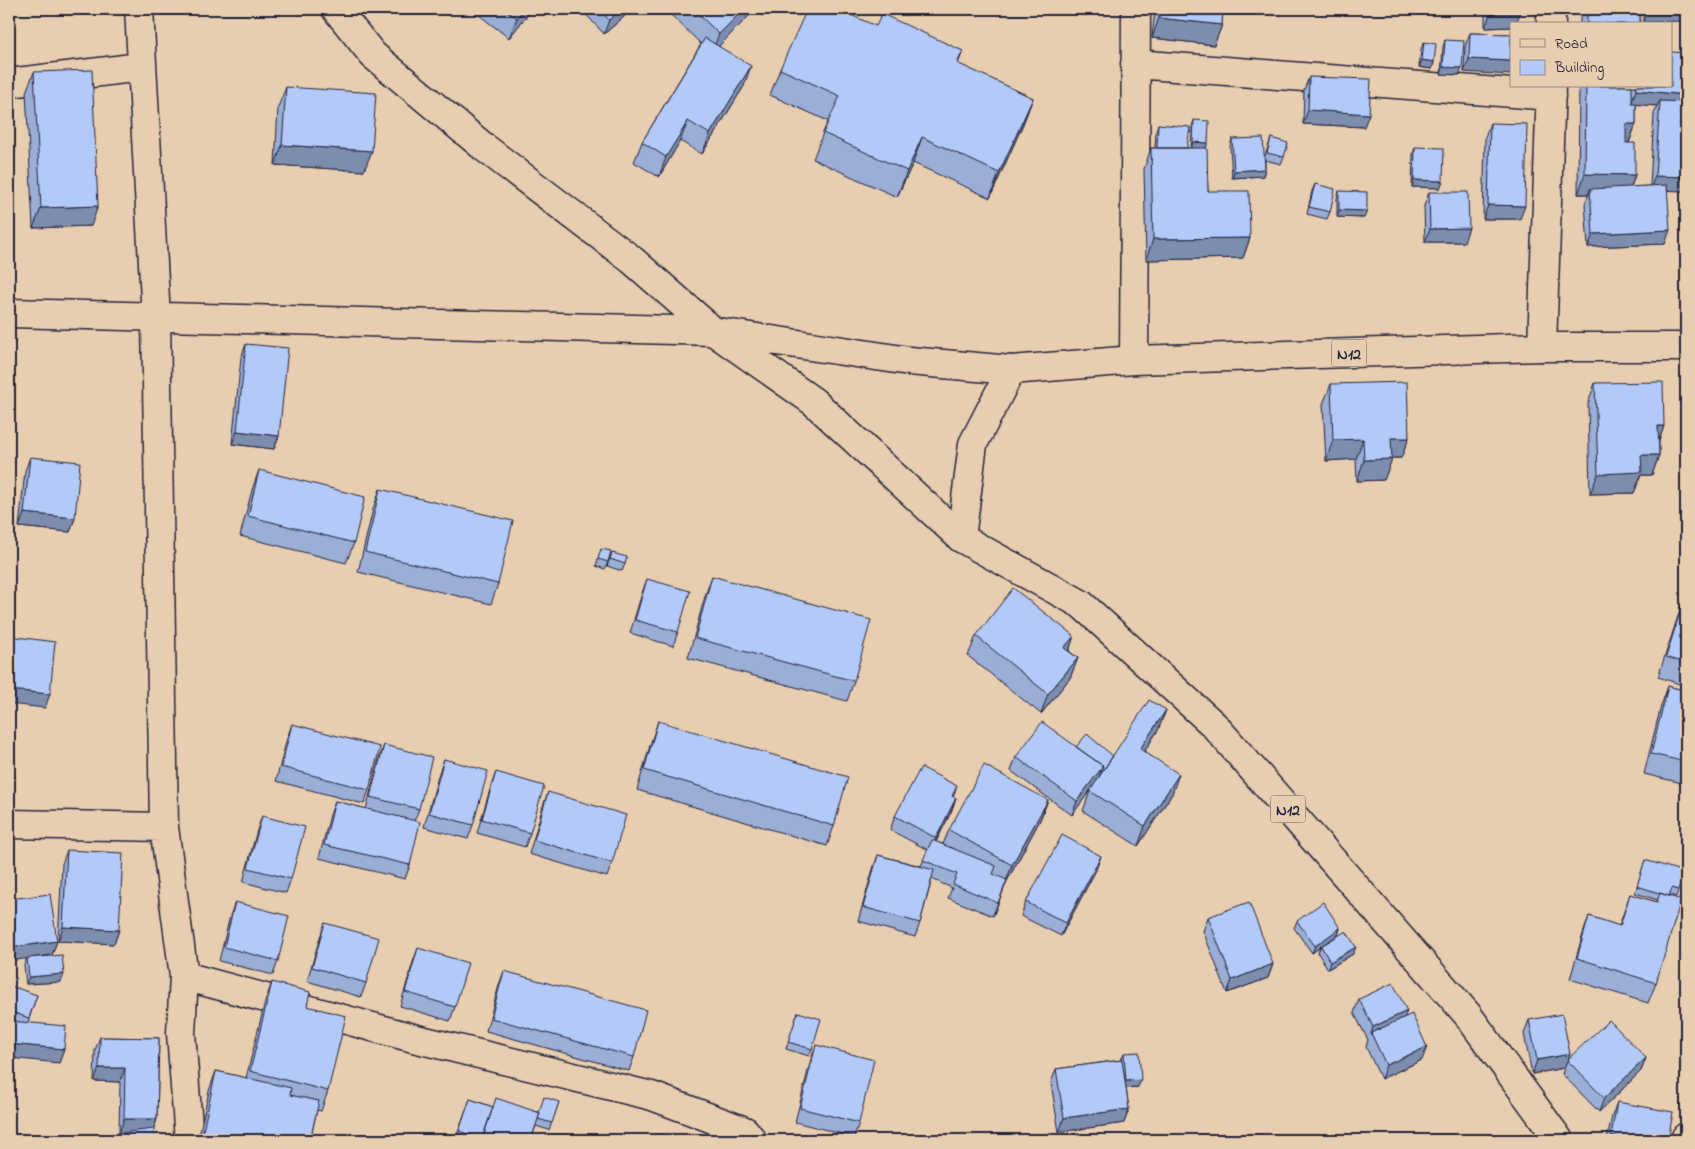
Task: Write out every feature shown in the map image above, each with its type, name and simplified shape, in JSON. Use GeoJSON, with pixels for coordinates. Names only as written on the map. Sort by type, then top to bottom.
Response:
{"type":"FeatureCollection","features":[{"type":"Feature","properties":{"kind":"street"},"geometry":{"type":"LineString","coordinates":[[139,9],[156,318],[164,827],[184,976],[181,1034],[189,1140]]}},
{"type":"Feature","properties":{"kind":"street"},"geometry":{"type":"LineString","coordinates":[[336,9],[373,54],[485,148],[632,260],[713,331],[814,402],[961,538]]}},
{"type":"Feature","properties":{"kind":"street"},"geometry":{"type":"LineString","coordinates":[[1134,360],[1136,9]]}},
{"type":"Feature","properties":{"kind":"street"},"geometry":{"type":"LineString","coordinates":[[1551,9],[1551,22]]}},
{"type":"Feature","properties":{"kind":"street"},"geometry":{"type":"LineString","coordinates":[[1135,64],[1551,91],[1542,347]]}},
{"type":"Feature","properties":{"kind":"street"},"geometry":{"type":"LineString","coordinates":[[9,82],[142,67]]}},
{"type":"Feature","properties":{"kind":"street"},"geometry":{"type":"LineString","coordinates":[[9,313],[713,331],[910,361],[1011,370],[973,444],[961,538]]}},
{"type":"Feature","properties":{"kind":"street","name":"N12"},"geometry":{"type":"LineString","coordinates":[[1011,370],[1134,360],[1542,347],[1686,347]]}},
{"type":"Feature","properties":{"kind":"street","name":"N12"},"geometry":{"type":"LineString","coordinates":[[961,538],[1081,604],[1214,725],[1467,1014],[1559,1140]]}},
{"type":"Feature","properties":{"kind":"street"},"geometry":{"type":"LineString","coordinates":[[9,824],[164,827]]}},
{"type":"Feature","properties":{"kind":"street"},"geometry":{"type":"LineString","coordinates":[[184,976],[417,1039],[652,1096],[745,1131],[752,1140]]}},
{"type":"Feature","properties":{"kind":"building"},"geometry":{"type":"Polygon","coordinates":[[[504,9],[524,9],[517,18],[504,9]]]}},
{"type":"Feature","properties":{"kind":"building"},"geometry":{"type":"Polygon","coordinates":[[[599,9],[622,9],[609,20],[599,9]]]}},
{"type":"Feature","properties":{"kind":"building"},"geometry":{"type":"Polygon","coordinates":[[[693,9],[744,9],[719,34],[693,9]]]}},
{"type":"Feature","properties":{"kind":"building"},"geometry":{"type":"Polygon","coordinates":[[[807,9],[837,9],[876,26],[882,14],[963,51],[957,63],[1033,98],[999,173],[922,137],[907,171],[823,133],[840,96],[780,69],[807,9]]]}},
{"type":"Feature","properties":{"kind":"building"},"geometry":{"type":"Polygon","coordinates":[[[1160,9],[1223,9],[1222,25],[1159,18],[1160,9]]]}},
{"type":"Feature","properties":{"kind":"building"},"geometry":{"type":"Polygon","coordinates":[[[1490,9],[1520,9],[1520,13],[1490,14],[1490,9]]]}},
{"type":"Feature","properties":{"kind":"building"},"geometry":{"type":"Polygon","coordinates":[[[1587,9],[1640,9],[1640,22],[1587,22],[1587,9]]]}},
{"type":"Feature","properties":{"kind":"building"},"geometry":{"type":"Polygon","coordinates":[[[1470,33],[1510,34],[1510,61],[1469,59],[1470,33]]]}},
{"type":"Feature","properties":{"kind":"building"},"geometry":{"type":"Polygon","coordinates":[[[705,38],[751,66],[710,134],[688,121],[666,157],[642,142],[705,38]]]}},
{"type":"Feature","properties":{"kind":"building"},"geometry":{"type":"Polygon","coordinates":[[[1445,40],[1464,41],[1462,68],[1443,67],[1445,40]]]}},
{"type":"Feature","properties":{"kind":"building"},"geometry":{"type":"Polygon","coordinates":[[[1424,42],[1436,44],[1434,62],[1422,60],[1424,42]]]}},
{"type":"Feature","properties":{"kind":"building"},"geometry":{"type":"Polygon","coordinates":[[[1672,52],[1686,53],[1686,95],[1636,90],[1636,88],[1672,88],[1672,52]]]}},
{"type":"Feature","properties":{"kind":"building"},"geometry":{"type":"Polygon","coordinates":[[[92,70],[98,206],[41,208],[34,72],[92,70]]]}},
{"type":"Feature","properties":{"kind":"building"},"geometry":{"type":"Polygon","coordinates":[[[1309,77],[1371,79],[1369,114],[1308,110],[1309,77]]]}},
{"type":"Feature","properties":{"kind":"building"},"geometry":{"type":"Polygon","coordinates":[[[286,87],[376,93],[372,151],[282,145],[286,87]]]}},
{"type":"Feature","properties":{"kind":"building"},"geometry":{"type":"Polygon","coordinates":[[[1586,88],[1632,88],[1632,103],[1636,103],[1636,124],[1626,124],[1626,143],[1635,143],[1635,175],[1585,174],[1586,88]]]}},
{"type":"Feature","properties":{"kind":"building"},"geometry":{"type":"Polygon","coordinates":[[[1660,101],[1686,102],[1686,177],[1655,176],[1660,101]]]}},
{"type":"Feature","properties":{"kind":"building"},"geometry":{"type":"Polygon","coordinates":[[[1194,120],[1209,121],[1208,143],[1193,142],[1194,120]]]}},
{"type":"Feature","properties":{"kind":"building"},"geometry":{"type":"Polygon","coordinates":[[[1490,123],[1527,124],[1525,206],[1488,205],[1490,123]]]}},
{"type":"Feature","properties":{"kind":"building"},"geometry":{"type":"Polygon","coordinates":[[[1158,124],[1190,127],[1187,148],[1157,148],[1158,124]]]}},
{"type":"Feature","properties":{"kind":"building"},"geometry":{"type":"Polygon","coordinates":[[[1263,138],[1265,169],[1234,171],[1232,139],[1263,138]]]}},
{"type":"Feature","properties":{"kind":"building"},"geometry":{"type":"Polygon","coordinates":[[[1271,138],[1288,143],[1284,157],[1267,153],[1271,138]]]}},
{"type":"Feature","properties":{"kind":"building"},"geometry":{"type":"Polygon","coordinates":[[[1415,147],[1444,148],[1443,181],[1414,180],[1415,147]]]}},
{"type":"Feature","properties":{"kind":"building"},"geometry":{"type":"Polygon","coordinates":[[[1151,148],[1207,148],[1208,191],[1249,191],[1250,238],[1153,239],[1151,148]]]}},
{"type":"Feature","properties":{"kind":"building"},"geometry":{"type":"Polygon","coordinates":[[[1315,184],[1335,189],[1330,212],[1309,207],[1315,184]]]}},
{"type":"Feature","properties":{"kind":"building"},"geometry":{"type":"Polygon","coordinates":[[[1667,185],[1670,230],[1593,234],[1590,189],[1667,185]]]}},
{"type":"Feature","properties":{"kind":"building"},"geometry":{"type":"Polygon","coordinates":[[[1339,191],[1367,192],[1367,211],[1339,210],[1339,191]]]}},
{"type":"Feature","properties":{"kind":"building"},"geometry":{"type":"Polygon","coordinates":[[[1429,192],[1468,192],[1469,228],[1430,229],[1429,192]]]}},
{"type":"Feature","properties":{"kind":"building"},"geometry":{"type":"Polygon","coordinates":[[[246,344],[288,348],[279,436],[237,431],[246,344]]]}},
{"type":"Feature","properties":{"kind":"building"},"geometry":{"type":"Polygon","coordinates":[[[9,371],[13,372],[9,389],[9,371]]]}},
{"type":"Feature","properties":{"kind":"building"},"geometry":{"type":"Polygon","coordinates":[[[1407,382],[1409,438],[1391,438],[1392,459],[1364,460],[1363,439],[1333,440],[1331,384],[1407,382]]]}},
{"type":"Feature","properties":{"kind":"building"},"geometry":{"type":"Polygon","coordinates":[[[1663,382],[1664,426],[1658,426],[1659,455],[1641,455],[1642,472],[1598,474],[1595,383],[1663,382]]]}},
{"type":"Feature","properties":{"kind":"building"},"geometry":{"type":"Polygon","coordinates":[[[30,457],[80,462],[75,518],[24,513],[30,457]]]}},
{"type":"Feature","properties":{"kind":"building"},"geometry":{"type":"Polygon","coordinates":[[[259,470],[365,497],[354,543],[248,516],[259,470]]]}},
{"type":"Feature","properties":{"kind":"building"},"geometry":{"type":"Polygon","coordinates":[[[380,489],[513,521],[498,584],[365,552],[380,489]]]}},
{"type":"Feature","properties":{"kind":"building"},"geometry":{"type":"Polygon","coordinates":[[[601,549],[611,551],[608,562],[598,559],[601,549]]]}},
{"type":"Feature","properties":{"kind":"building"},"geometry":{"type":"Polygon","coordinates":[[[612,553],[627,557],[625,564],[610,559],[612,553]]]}},
{"type":"Feature","properties":{"kind":"building"},"geometry":{"type":"Polygon","coordinates":[[[712,576],[871,620],[854,681],[695,638],[712,576]]]}},
{"type":"Feature","properties":{"kind":"building"},"geometry":{"type":"Polygon","coordinates":[[[647,579],[690,591],[678,632],[635,620],[647,579]]]}},
{"type":"Feature","properties":{"kind":"building"},"geometry":{"type":"Polygon","coordinates":[[[1013,588],[1074,636],[1064,648],[1078,658],[1048,694],[976,636],[1013,588]]]}},
{"type":"Feature","properties":{"kind":"building"},"geometry":{"type":"Polygon","coordinates":[[[1686,593],[1686,663],[1666,657],[1686,593]]]}},
{"type":"Feature","properties":{"kind":"building"},"geometry":{"type":"Polygon","coordinates":[[[9,636],[55,642],[50,694],[9,690],[9,636]]]}},
{"type":"Feature","properties":{"kind":"building"},"geometry":{"type":"Polygon","coordinates":[[[1668,686],[1686,691],[1686,762],[1651,754],[1668,686]]]}},
{"type":"Feature","properties":{"kind":"building"},"geometry":{"type":"Polygon","coordinates":[[[1149,700],[1166,710],[1140,749],[1179,774],[1145,826],[1090,791],[1149,700]]]}},
{"type":"Feature","properties":{"kind":"building"},"geometry":{"type":"Polygon","coordinates":[[[658,721],[848,777],[834,826],[644,770],[658,721]]]}},
{"type":"Feature","properties":{"kind":"building"},"geometry":{"type":"Polygon","coordinates":[[[1042,722],[1103,766],[1077,801],[1016,757],[1042,722]]]}},
{"type":"Feature","properties":{"kind":"building"},"geometry":{"type":"Polygon","coordinates":[[[292,724],[380,747],[369,790],[281,767],[292,724]]]}},
{"type":"Feature","properties":{"kind":"building"},"geometry":{"type":"Polygon","coordinates":[[[1087,734],[1113,756],[1102,772],[1103,766],[1076,747],[1087,734]]]}},
{"type":"Feature","properties":{"kind":"building"},"geometry":{"type":"Polygon","coordinates":[[[384,745],[432,757],[419,809],[370,797],[384,745]]]}},
{"type":"Feature","properties":{"kind":"building"},"geometry":{"type":"Polygon","coordinates":[[[444,759],[488,771],[473,825],[429,813],[444,759]]]}},
{"type":"Feature","properties":{"kind":"building"},"geometry":{"type":"Polygon","coordinates":[[[984,765],[1048,800],[1012,865],[949,830],[984,765]]]}},
{"type":"Feature","properties":{"kind":"building"},"geometry":{"type":"Polygon","coordinates":[[[921,767],[957,786],[952,796],[956,798],[936,838],[895,816],[921,767]]]}},
{"type":"Feature","properties":{"kind":"building"},"geometry":{"type":"Polygon","coordinates":[[[496,772],[544,786],[530,833],[482,819],[496,772]]]}},
{"type":"Feature","properties":{"kind":"building"},"geometry":{"type":"Polygon","coordinates":[[[548,792],[626,815],[612,863],[534,840],[548,792]]]}},
{"type":"Feature","properties":{"kind":"building"},"geometry":{"type":"Polygon","coordinates":[[[335,801],[420,822],[410,865],[324,845],[335,801]]]}},
{"type":"Feature","properties":{"kind":"building"},"geometry":{"type":"Polygon","coordinates":[[[262,816],[305,827],[291,879],[248,868],[262,816]]]}},
{"type":"Feature","properties":{"kind":"building"},"geometry":{"type":"Polygon","coordinates":[[[1062,835],[1101,856],[1066,923],[1026,902],[1062,835]]]}},
{"type":"Feature","properties":{"kind":"building"},"geometry":{"type":"Polygon","coordinates":[[[932,840],[996,866],[993,874],[1007,880],[998,903],[953,884],[957,874],[923,860],[932,840]]]}},
{"type":"Feature","properties":{"kind":"building"},"geometry":{"type":"Polygon","coordinates":[[[67,850],[123,853],[119,930],[63,927],[67,850]]]}},
{"type":"Feature","properties":{"kind":"building"},"geometry":{"type":"Polygon","coordinates":[[[878,855],[934,870],[920,923],[863,907],[878,855]]]}},
{"type":"Feature","properties":{"kind":"building"},"geometry":{"type":"Polygon","coordinates":[[[1645,860],[1684,872],[1678,890],[1672,888],[1669,896],[1637,886],[1645,860]]]}},
{"type":"Feature","properties":{"kind":"building"},"geometry":{"type":"Polygon","coordinates":[[[1660,893],[1681,900],[1656,983],[1577,958],[1589,916],[1620,926],[1630,894],[1657,902],[1660,893]]]}},
{"type":"Feature","properties":{"kind":"building"},"geometry":{"type":"Polygon","coordinates":[[[50,894],[57,941],[9,948],[9,899],[50,894]]]}},
{"type":"Feature","properties":{"kind":"building"},"geometry":{"type":"Polygon","coordinates":[[[235,902],[289,916],[278,961],[224,947],[235,902]]]}},
{"type":"Feature","properties":{"kind":"building"},"geometry":{"type":"Polygon","coordinates":[[[1249,902],[1273,964],[1232,980],[1208,917],[1249,902]]]}},
{"type":"Feature","properties":{"kind":"building"},"geometry":{"type":"Polygon","coordinates":[[[1323,902],[1340,928],[1315,946],[1297,921],[1323,902]]]}},
{"type":"Feature","properties":{"kind":"building"},"geometry":{"type":"Polygon","coordinates":[[[325,923],[379,938],[366,983],[312,967],[325,923]]]}},
{"type":"Feature","properties":{"kind":"building"},"geometry":{"type":"Polygon","coordinates":[[[1346,931],[1356,947],[1330,962],[1321,946],[1346,931]]]}},
{"type":"Feature","properties":{"kind":"building"},"geometry":{"type":"Polygon","coordinates":[[[418,948],[468,963],[455,1007],[405,992],[418,948]]]}},
{"type":"Feature","properties":{"kind":"building"},"geometry":{"type":"Polygon","coordinates":[[[62,955],[64,974],[29,977],[27,958],[62,955]]]}},
{"type":"Feature","properties":{"kind":"building"},"geometry":{"type":"Polygon","coordinates":[[[504,971],[646,1010],[634,1057],[491,1018],[504,971]]]}},
{"type":"Feature","properties":{"kind":"building"},"geometry":{"type":"Polygon","coordinates":[[[272,982],[310,992],[307,1006],[346,1016],[328,1091],[250,1071],[272,982]]]}},
{"type":"Feature","properties":{"kind":"building"},"geometry":{"type":"Polygon","coordinates":[[[1393,983],[1407,1011],[1373,1027],[1359,999],[1393,983]]]}},
{"type":"Feature","properties":{"kind":"building"},"geometry":{"type":"Polygon","coordinates":[[[11,986],[37,995],[29,1018],[9,1011],[11,986]]]}},
{"type":"Feature","properties":{"kind":"building"},"geometry":{"type":"Polygon","coordinates":[[[798,1012],[821,1019],[812,1049],[788,1042],[798,1012]]]}},
{"type":"Feature","properties":{"kind":"building"},"geometry":{"type":"Polygon","coordinates":[[[1412,1014],[1427,1047],[1386,1065],[1371,1033],[1412,1014]]]}},
{"type":"Feature","properties":{"kind":"building"},"geometry":{"type":"Polygon","coordinates":[[[1562,1014],[1570,1054],[1537,1060],[1529,1020],[1562,1014]]]}},
{"type":"Feature","properties":{"kind":"building"},"geometry":{"type":"Polygon","coordinates":[[[1609,1020],[1646,1058],[1604,1098],[1567,1060],[1609,1020]]]}},
{"type":"Feature","properties":{"kind":"building"},"geometry":{"type":"Polygon","coordinates":[[[9,1021],[66,1026],[64,1049],[9,1044],[9,1021]]]}},
{"type":"Feature","properties":{"kind":"building"},"geometry":{"type":"Polygon","coordinates":[[[100,1037],[159,1038],[157,1119],[124,1119],[125,1068],[99,1068],[100,1037]]]}},
{"type":"Feature","properties":{"kind":"building"},"geometry":{"type":"Polygon","coordinates":[[[816,1045],[874,1060],[859,1123],[800,1108],[816,1045]]]}},
{"type":"Feature","properties":{"kind":"building"},"geometry":{"type":"Polygon","coordinates":[[[1139,1052],[1141,1080],[1126,1081],[1124,1053],[1139,1052]]]}},
{"type":"Feature","properties":{"kind":"building"},"geometry":{"type":"Polygon","coordinates":[[[1122,1060],[1129,1109],[1064,1118],[1056,1069],[1122,1060]]]}},
{"type":"Feature","properties":{"kind":"building"},"geometry":{"type":"Polygon","coordinates":[[[216,1071],[291,1088],[290,1095],[319,1101],[310,1140],[201,1140],[216,1071]]]}},
{"type":"Feature","properties":{"kind":"building"},"geometry":{"type":"Polygon","coordinates":[[[544,1097],[559,1102],[552,1123],[538,1119],[544,1097]]]}},
{"type":"Feature","properties":{"kind":"building"},"geometry":{"type":"Polygon","coordinates":[[[496,1098],[540,1113],[531,1140],[492,1140],[483,1137],[496,1098]]]}},
{"type":"Feature","properties":{"kind":"building"},"geometry":{"type":"Polygon","coordinates":[[[470,1099],[493,1107],[482,1139],[459,1131],[470,1099]]]}},
{"type":"Feature","properties":{"kind":"building"},"geometry":{"type":"Polygon","coordinates":[[[1617,1102],[1673,1112],[1668,1140],[1633,1140],[1611,1136],[1617,1102]]]}},
{"type":"Feature","properties":{"kind":"building"},"geometry":{"type":"Polygon","coordinates":[[[154,1129],[155,1140],[80,1140],[80,1138],[154,1129]]]}},
{"type":"Feature","properties":{"kind":"building"},"geometry":{"type":"Polygon","coordinates":[[[55,1138],[56,1140],[31,1140],[55,1138]]]}}]}
